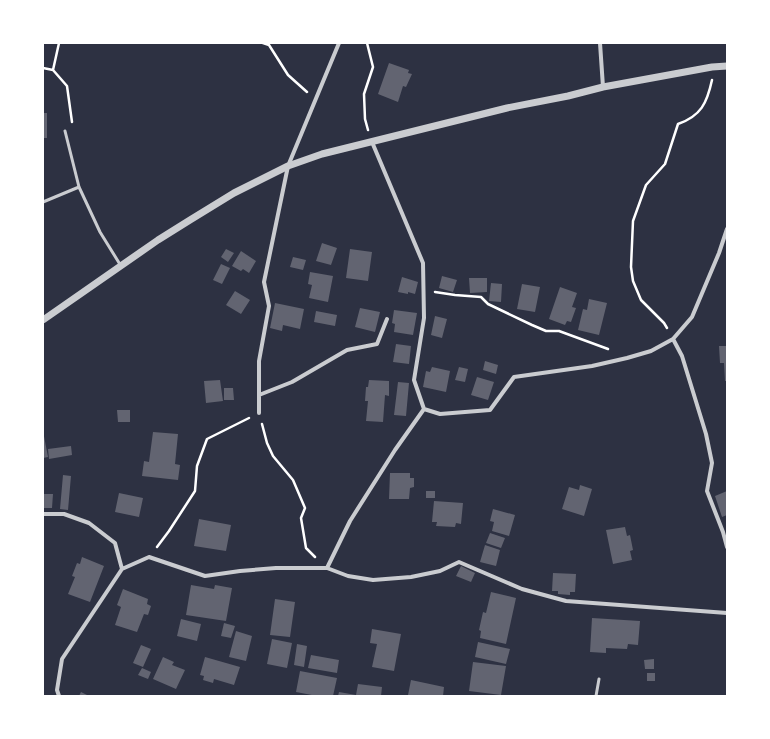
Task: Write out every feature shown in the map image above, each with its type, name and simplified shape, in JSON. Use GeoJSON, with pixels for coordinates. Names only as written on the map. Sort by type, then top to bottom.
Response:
{"type":"FeatureCollection","features":[{"type":"Feature","properties":{"kind":"street"},"geometry":{"type":"LineString","coordinates":[[259,413],[259,361],[269,306],[264,282],[288,166],[339,43]]}},
{"type":"Feature","properties":{"kind":"street"},"geometry":{"type":"LineString","coordinates":[[600,43],[604,86]]}},
{"type":"Feature","properties":{"kind":"street"},"geometry":{"type":"LineString","coordinates":[[43,320],[164,236],[234,192],[288,166],[322,154],[492,111],[568,96],[604,86],[712,67],[727,66]]}},
{"type":"Feature","properties":{"kind":"street"},"geometry":{"type":"LineString","coordinates":[[371,141],[423,263],[424,318],[414,380],[424,409]]}},
{"type":"Feature","properties":{"kind":"street"},"geometry":{"type":"LineString","coordinates":[[424,409],[440,414],[490,410],[514,377],[592,366],[627,358],[651,351],[673,339],[692,316],[719,253],[727,229]]}},
{"type":"Feature","properties":{"kind":"street"},"geometry":{"type":"LineString","coordinates":[[259,395],[292,382],[347,350],[377,344],[387,320]]}},
{"type":"Feature","properties":{"kind":"street"},"geometry":{"type":"LineString","coordinates":[[673,339],[682,356],[706,434],[712,463],[708,491],[725,531],[727,547]]}},
{"type":"Feature","properties":{"kind":"street"},"geometry":{"type":"LineString","coordinates":[[327,568],[350,521],[395,450],[424,409]]}},
{"type":"Feature","properties":{"kind":"street"},"geometry":{"type":"LineString","coordinates":[[43,514],[64,514],[89,523],[116,543],[122,569]]}},
{"type":"Feature","properties":{"kind":"street"},"geometry":{"type":"LineString","coordinates":[[59,696],[57,690],[62,660],[122,569],[150,557],[205,576],[276,568],[327,568],[348,576],[373,580],[411,577],[440,571],[459,562],[522,589],[566,602],[727,613]]}},
{"type":"Feature","properties":{"kind":"lane"},"geometry":{"type":"LineString","coordinates":[[65,131],[79,187],[100,232],[121,266]]}},
{"type":"Feature","properties":{"kind":"lane"},"geometry":{"type":"LineString","coordinates":[[43,202],[79,187]]}},
{"type":"Feature","properties":{"kind":"lane"},"geometry":{"type":"LineString","coordinates":[[596,696],[599,679]]}},
{"type":"Feature","properties":{"kind":"path"},"geometry":{"type":"LineString","coordinates":[[53,70],[59,43]]}},
{"type":"Feature","properties":{"kind":"path"},"geometry":{"type":"LineString","coordinates":[[263,43],[269,46],[288,75],[315,99]]}},
{"type":"Feature","properties":{"kind":"path"},"geometry":{"type":"LineString","coordinates":[[367,43],[373,67],[364,94],[365,119],[371,141]]}},
{"type":"Feature","properties":{"kind":"path"},"geometry":{"type":"LineString","coordinates":[[673,339],[664,323],[641,300],[633,281],[631,267],[633,221],[646,185],[665,164],[678,124],[696,115],[709,96],[713,77],[712,67]]}},
{"type":"Feature","properties":{"kind":"path"},"geometry":{"type":"LineString","coordinates":[[43,68],[53,70],[67,86],[73,124]]}},
{"type":"Feature","properties":{"kind":"path"},"geometry":{"type":"LineString","coordinates":[[424,290],[481,297],[488,304],[546,331],[559,331],[597,344],[627,358]]}},
{"type":"Feature","properties":{"kind":"path"},"geometry":{"type":"LineString","coordinates":[[150,557],[195,491],[197,466],[207,439],[259,413],[267,443],[274,456],[293,480],[305,508],[301,518],[306,548],[327,568]]}},
{"type":"Feature","properties":{"kind":"building"},"geometry":{"type":"Polygon","coordinates":[[[389,63],[409,70],[408,73],[412,74],[406,87],[403,86],[398,102],[378,94],[389,63]]]}},
{"type":"Feature","properties":{"kind":"building"},"geometry":{"type":"Polygon","coordinates":[[[43,113],[47,113],[47,138],[43,138],[43,113]]]}},
{"type":"Feature","properties":{"kind":"building"},"geometry":{"type":"Polygon","coordinates":[[[322,243],[337,248],[331,265],[316,261],[322,243]]]}},
{"type":"Feature","properties":{"kind":"building"},"geometry":{"type":"Polygon","coordinates":[[[226,249],[234,253],[228,262],[221,257],[226,249]]]}},
{"type":"Feature","properties":{"kind":"building"},"geometry":{"type":"Polygon","coordinates":[[[350,249],[372,252],[368,281],[346,278],[350,249]]]}},
{"type":"Feature","properties":{"kind":"building"},"geometry":{"type":"Polygon","coordinates":[[[241,251],[256,261],[249,273],[243,269],[241,271],[232,266],[241,251]]]}},
{"type":"Feature","properties":{"kind":"building"},"geometry":{"type":"Polygon","coordinates":[[[293,257],[306,260],[303,270],[290,267],[293,257]]]}},
{"type":"Feature","properties":{"kind":"building"},"geometry":{"type":"Polygon","coordinates":[[[221,264],[230,268],[222,284],[213,280],[221,264]]]}},
{"type":"Feature","properties":{"kind":"building"},"geometry":{"type":"Polygon","coordinates":[[[310,272],[333,276],[328,302],[309,298],[312,285],[308,284],[310,272]]]}},
{"type":"Feature","properties":{"kind":"building"},"geometry":{"type":"Polygon","coordinates":[[[442,276],[457,280],[453,292],[439,288],[442,276]]]}},
{"type":"Feature","properties":{"kind":"building"},"geometry":{"type":"Polygon","coordinates":[[[402,277],[418,282],[415,294],[398,292],[402,277]]]}},
{"type":"Feature","properties":{"kind":"building"},"geometry":{"type":"Polygon","coordinates":[[[469,278],[487,278],[487,292],[470,293],[469,278]]]}},
{"type":"Feature","properties":{"kind":"building"},"geometry":{"type":"Polygon","coordinates":[[[491,283],[502,284],[501,302],[489,301],[491,283]]]}},
{"type":"Feature","properties":{"kind":"building"},"geometry":{"type":"Polygon","coordinates":[[[522,284],[540,287],[535,312],[517,309],[522,284]]]}},
{"type":"Feature","properties":{"kind":"building"},"geometry":{"type":"Polygon","coordinates":[[[560,287],[577,293],[572,307],[576,308],[571,322],[567,321],[565,325],[549,319],[560,287]]]}},
{"type":"Feature","properties":{"kind":"building"},"geometry":{"type":"Polygon","coordinates":[[[235,291],[250,300],[241,314],[226,305],[235,291]]]}},
{"type":"Feature","properties":{"kind":"building"},"geometry":{"type":"Polygon","coordinates":[[[589,299],[607,303],[599,335],[578,330],[583,309],[587,310],[589,299]]]}},
{"type":"Feature","properties":{"kind":"building"},"geometry":{"type":"Polygon","coordinates":[[[275,303],[304,309],[300,329],[283,325],[282,331],[270,328],[275,303]]]}},
{"type":"Feature","properties":{"kind":"building"},"geometry":{"type":"Polygon","coordinates":[[[360,308],[380,312],[375,332],[355,327],[360,308]]]}},
{"type":"Feature","properties":{"kind":"building"},"geometry":{"type":"Polygon","coordinates":[[[394,310],[417,313],[413,335],[394,332],[395,324],[392,323],[394,310]]]}},
{"type":"Feature","properties":{"kind":"building"},"geometry":{"type":"Polygon","coordinates":[[[316,311],[337,315],[335,326],[314,322],[316,311]]]}},
{"type":"Feature","properties":{"kind":"building"},"geometry":{"type":"Polygon","coordinates":[[[435,316],[447,319],[442,338],[431,335],[435,316]]]}},
{"type":"Feature","properties":{"kind":"building"},"geometry":{"type":"Polygon","coordinates":[[[396,344],[411,346],[409,364],[393,362],[396,344]]]}},
{"type":"Feature","properties":{"kind":"building"},"geometry":{"type":"Polygon","coordinates":[[[719,346],[727,346],[727,381],[725,381],[724,363],[720,363],[719,346]]]}},
{"type":"Feature","properties":{"kind":"building"},"geometry":{"type":"Polygon","coordinates":[[[485,361],[498,365],[496,374],[483,370],[485,361]]]}},
{"type":"Feature","properties":{"kind":"building"},"geometry":{"type":"Polygon","coordinates":[[[432,367],[450,371],[446,392],[423,387],[426,371],[430,372],[432,367]]]}},
{"type":"Feature","properties":{"kind":"building"},"geometry":{"type":"Polygon","coordinates":[[[459,367],[468,369],[465,382],[455,380],[459,367]]]}},
{"type":"Feature","properties":{"kind":"building"},"geometry":{"type":"Polygon","coordinates":[[[477,377],[494,382],[488,400],[471,395],[477,377]]]}},
{"type":"Feature","properties":{"kind":"building"},"geometry":{"type":"Polygon","coordinates":[[[220,380],[223,401],[206,403],[204,381],[220,380]]]}},
{"type":"Feature","properties":{"kind":"building"},"geometry":{"type":"Polygon","coordinates":[[[369,380],[389,381],[389,396],[385,395],[383,422],[366,421],[368,401],[365,401],[366,387],[368,387],[369,380]]]}},
{"type":"Feature","properties":{"kind":"building"},"geometry":{"type":"Polygon","coordinates":[[[398,382],[409,383],[406,416],[394,415],[398,382]]]}},
{"type":"Feature","properties":{"kind":"building"},"geometry":{"type":"Polygon","coordinates":[[[224,388],[233,388],[234,400],[224,400],[224,388]]]}},
{"type":"Feature","properties":{"kind":"building"},"geometry":{"type":"Polygon","coordinates":[[[117,410],[130,410],[130,422],[118,422],[117,410]]]}},
{"type":"Feature","properties":{"kind":"building"},"geometry":{"type":"Polygon","coordinates":[[[43,431],[48,457],[43,458],[43,431]]]}},
{"type":"Feature","properties":{"kind":"building"},"geometry":{"type":"Polygon","coordinates":[[[153,432],[178,434],[175,464],[180,465],[178,480],[142,476],[144,461],[149,462],[153,432]]]}},
{"type":"Feature","properties":{"kind":"building"},"geometry":{"type":"Polygon","coordinates":[[[71,446],[72,455],[49,459],[48,449],[71,446]]]}},
{"type":"Feature","properties":{"kind":"building"},"geometry":{"type":"Polygon","coordinates":[[[390,473],[410,473],[410,478],[414,478],[414,487],[410,488],[409,499],[389,499],[390,473]]]}},
{"type":"Feature","properties":{"kind":"building"},"geometry":{"type":"Polygon","coordinates":[[[63,475],[71,476],[68,510],[60,509],[63,475]]]}},
{"type":"Feature","properties":{"kind":"building"},"geometry":{"type":"Polygon","coordinates":[[[580,485],[592,489],[584,516],[562,509],[569,487],[579,490],[580,485]]]}},
{"type":"Feature","properties":{"kind":"building"},"geometry":{"type":"Polygon","coordinates":[[[426,491],[435,491],[435,498],[426,498],[426,491]]]}},
{"type":"Feature","properties":{"kind":"building"},"geometry":{"type":"Polygon","coordinates":[[[727,491],[727,515],[722,517],[715,496],[727,491]]]}},
{"type":"Feature","properties":{"kind":"building"},"geometry":{"type":"Polygon","coordinates":[[[119,493],[143,498],[139,517],[115,512],[119,493]]]}},
{"type":"Feature","properties":{"kind":"building"},"geometry":{"type":"Polygon","coordinates":[[[43,494],[53,494],[52,508],[43,508],[43,494]]]}},
{"type":"Feature","properties":{"kind":"building"},"geometry":{"type":"Polygon","coordinates":[[[434,501],[463,503],[461,524],[456,523],[455,527],[436,526],[437,522],[432,522],[434,501]]]}},
{"type":"Feature","properties":{"kind":"building"},"geometry":{"type":"Polygon","coordinates":[[[493,509],[515,515],[509,536],[492,531],[494,522],[490,521],[493,509]]]}},
{"type":"Feature","properties":{"kind":"building"},"geometry":{"type":"Polygon","coordinates":[[[199,519],[231,525],[226,551],[194,546],[199,519]]]}},
{"type":"Feature","properties":{"kind":"building"},"geometry":{"type":"Polygon","coordinates":[[[625,527],[627,536],[630,535],[633,550],[630,551],[632,560],[613,564],[606,530],[625,527]]]}},
{"type":"Feature","properties":{"kind":"building"},"geometry":{"type":"Polygon","coordinates":[[[490,533],[505,538],[501,548],[486,543],[490,533]]]}},
{"type":"Feature","properties":{"kind":"building"},"geometry":{"type":"Polygon","coordinates":[[[485,545],[500,550],[496,566],[480,562],[485,545]]]}},
{"type":"Feature","properties":{"kind":"building"},"geometry":{"type":"Polygon","coordinates":[[[82,557],[104,566],[90,602],[68,594],[75,577],[72,576],[77,563],[80,564],[82,557]]]}},
{"type":"Feature","properties":{"kind":"building"},"geometry":{"type":"Polygon","coordinates":[[[461,566],[475,573],[471,582],[456,576],[461,566]]]}},
{"type":"Feature","properties":{"kind":"building"},"geometry":{"type":"Polygon","coordinates":[[[553,573],[576,574],[575,592],[570,592],[570,595],[558,594],[558,591],[552,591],[553,573]]]}},
{"type":"Feature","properties":{"kind":"building"},"geometry":{"type":"Polygon","coordinates":[[[191,585],[214,589],[215,585],[232,588],[226,621],[186,615],[191,585]]]}},
{"type":"Feature","properties":{"kind":"building"},"geometry":{"type":"Polygon","coordinates":[[[123,589],[148,599],[147,604],[151,606],[148,615],[144,614],[137,632],[115,625],[121,607],[117,605],[123,589]]]}},
{"type":"Feature","properties":{"kind":"building"},"geometry":{"type":"Polygon","coordinates":[[[491,592],[516,598],[506,644],[480,638],[481,631],[479,630],[483,612],[486,613],[491,592]]]}},
{"type":"Feature","properties":{"kind":"building"},"geometry":{"type":"Polygon","coordinates":[[[275,599],[295,602],[290,637],[270,635],[275,599]]]}},
{"type":"Feature","properties":{"kind":"building"},"geometry":{"type":"Polygon","coordinates":[[[592,618],[640,621],[638,645],[628,644],[627,649],[606,648],[606,653],[590,652],[592,618]]]}},
{"type":"Feature","properties":{"kind":"building"},"geometry":{"type":"Polygon","coordinates":[[[181,619],[201,624],[197,641],[177,636],[181,619]]]}},
{"type":"Feature","properties":{"kind":"building"},"geometry":{"type":"Polygon","coordinates":[[[224,623],[235,626],[231,638],[221,636],[224,623]]]}},
{"type":"Feature","properties":{"kind":"building"},"geometry":{"type":"Polygon","coordinates":[[[372,629],[401,634],[394,671],[372,667],[377,644],[370,643],[372,629]]]}},
{"type":"Feature","properties":{"kind":"building"},"geometry":{"type":"Polygon","coordinates":[[[236,631],[252,636],[246,661],[229,657],[236,631]]]}},
{"type":"Feature","properties":{"kind":"building"},"geometry":{"type":"Polygon","coordinates":[[[272,639],[292,643],[287,668],[267,664],[272,639]]]}},
{"type":"Feature","properties":{"kind":"building"},"geometry":{"type":"Polygon","coordinates":[[[478,642],[510,649],[506,664],[475,657],[478,642]]]}},
{"type":"Feature","properties":{"kind":"building"},"geometry":{"type":"Polygon","coordinates":[[[297,644],[307,646],[304,667],[294,665],[297,644]]]}},
{"type":"Feature","properties":{"kind":"building"},"geometry":{"type":"Polygon","coordinates":[[[141,645],[151,649],[143,667],[133,663],[141,645]]]}},
{"type":"Feature","properties":{"kind":"building"},"geometry":{"type":"Polygon","coordinates":[[[311,655],[339,660],[337,673],[308,668],[311,655]]]}},
{"type":"Feature","properties":{"kind":"building"},"geometry":{"type":"Polygon","coordinates":[[[163,657],[174,662],[172,665],[185,670],[176,689],[153,679],[163,657]]]}},
{"type":"Feature","properties":{"kind":"building"},"geometry":{"type":"Polygon","coordinates":[[[205,657],[240,667],[234,685],[214,679],[213,683],[203,680],[204,676],[200,675],[205,657]]]}},
{"type":"Feature","properties":{"kind":"building"},"geometry":{"type":"Polygon","coordinates":[[[654,659],[654,669],[645,669],[644,660],[654,659]]]}},
{"type":"Feature","properties":{"kind":"building"},"geometry":{"type":"Polygon","coordinates":[[[473,662],[506,666],[501,695],[469,691],[473,662]]]}},
{"type":"Feature","properties":{"kind":"building"},"geometry":{"type":"Polygon","coordinates":[[[142,668],[151,672],[148,679],[138,675],[142,668]]]}},
{"type":"Feature","properties":{"kind":"building"},"geometry":{"type":"Polygon","coordinates":[[[300,671],[337,678],[333,696],[317,696],[296,692],[300,671]]]}},
{"type":"Feature","properties":{"kind":"building"},"geometry":{"type":"Polygon","coordinates":[[[647,673],[655,673],[655,681],[647,681],[647,673]]]}},
{"type":"Feature","properties":{"kind":"building"},"geometry":{"type":"Polygon","coordinates":[[[411,680],[444,687],[443,696],[408,695],[411,680]]]}},
{"type":"Feature","properties":{"kind":"building"},"geometry":{"type":"Polygon","coordinates":[[[358,684],[382,687],[381,696],[356,695],[358,684]]]}},
{"type":"Feature","properties":{"kind":"building"},"geometry":{"type":"Polygon","coordinates":[[[81,692],[89,696],[79,696],[81,692]]]}},
{"type":"Feature","properties":{"kind":"building"},"geometry":{"type":"Polygon","coordinates":[[[339,692],[356,695],[356,696],[338,696],[339,692]]]}}]}
